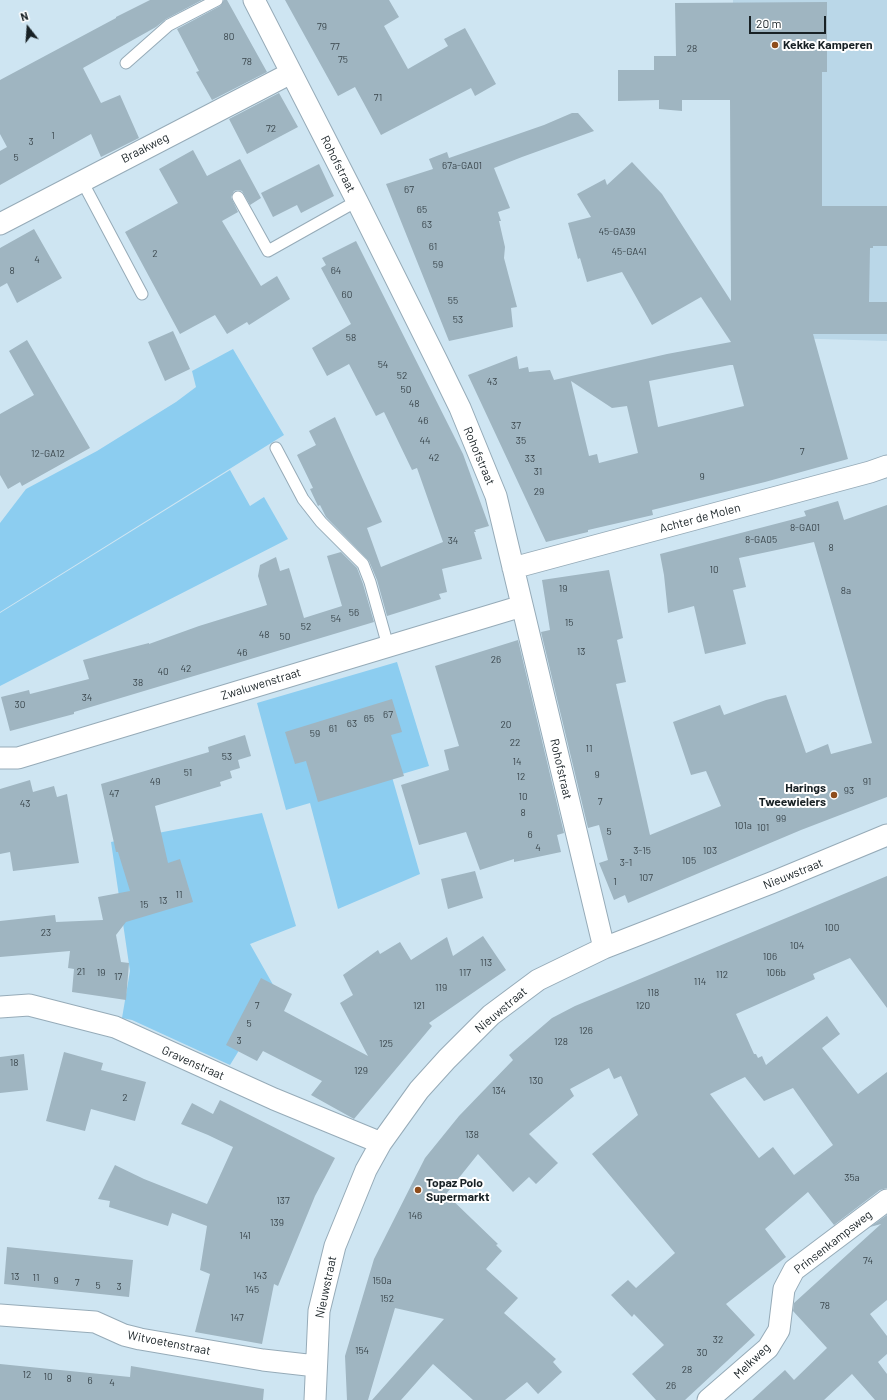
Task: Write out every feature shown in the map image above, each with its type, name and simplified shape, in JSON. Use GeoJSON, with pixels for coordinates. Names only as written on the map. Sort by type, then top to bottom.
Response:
{"type":"FeatureCollection","features":[{"type":"Feature","properties":{"kind":"street","name":"Rohofstraat"},"geometry":{"type":"LineString","coordinates":[[254,0],[357,201],[460,408],[496,496],[604,948]]}},
{"type":"Feature","properties":{"kind":"street","name":"Braakweg"},"geometry":{"type":"LineString","coordinates":[[0,224],[291,73]]}},
{"type":"Feature","properties":{"kind":"street","name":"Achter de Molen"},"geometry":{"type":"LineString","coordinates":[[513,568],[863,474],[887,466]]}},
{"type":"Feature","properties":{"kind":"street","name":"Zwaluwenstraat"},"geometry":{"type":"LineString","coordinates":[[0,758],[18,758],[522,606]]}},
{"type":"Feature","properties":{"kind":"street","name":"Nieuwstraat"},"geometry":{"type":"LineString","coordinates":[[315,1400],[319,1311],[335,1246],[366,1170],[381,1143],[419,1090],[447,1059],[491,1015],[538,980],[604,948],[771,883],[887,835]]}},
{"type":"Feature","properties":{"kind":"street","name":"Gravenstraat"},"geometry":{"type":"LineString","coordinates":[[0,1007],[28,1004],[115,1027],[274,1100],[381,1143]]}},
{"type":"Feature","properties":{"kind":"street","name":"Prinsenkampsweg"},"geometry":{"type":"LineString","coordinates":[[784,1289],[794,1270],[887,1200]]}},
{"type":"Feature","properties":{"kind":"street","name":"Melkweg"},"geometry":{"type":"LineString","coordinates":[[708,1400],[768,1348],[779,1330],[784,1289]]}},
{"type":"Feature","properties":{"kind":"street","name":"Witvoetenstraat"},"geometry":{"type":"LineString","coordinates":[[0,1315],[95,1322],[124,1335],[140,1339],[263,1360],[316,1366]]}},
{"type":"Feature","properties":{"kind":"lane"},"geometry":{"type":"LineString","coordinates":[[126,63],[169,25],[217,0]]}},
{"type":"Feature","properties":{"kind":"lane"},"geometry":{"type":"LineString","coordinates":[[82,181],[142,294]]}},
{"type":"Feature","properties":{"kind":"lane"},"geometry":{"type":"LineString","coordinates":[[238,197],[268,251],[357,201]]}},
{"type":"Feature","properties":{"kind":"lane"},"geometry":{"type":"LineString","coordinates":[[276,448],[304,499],[321,522],[363,564],[370,582],[388,646]]}},
{"type":"Feature","properties":{"kind":"shaded area"},"geometry":{"type":"Polygon","coordinates":[[[733,0],[887,0],[887,341],[754,337],[734,284],[733,0]]]}},
{"type":"Feature","properties":{"kind":"shaded area"},"geometry":{"type":"Polygon","coordinates":[[[233,349],[284,435],[0,612],[0,523],[26,489],[97,451],[176,402],[196,387],[192,371],[233,349]]]}},
{"type":"Feature","properties":{"kind":"shaded area"},"geometry":{"type":"Polygon","coordinates":[[[230,470],[250,506],[264,497],[288,539],[0,686],[0,613],[230,470]]]}},
{"type":"Feature","properties":{"kind":"shaded area"},"geometry":{"type":"Polygon","coordinates":[[[397,662],[429,766],[392,777],[420,874],[338,909],[310,803],[286,810],[257,703],[397,662]]]}},
{"type":"Feature","properties":{"kind":"shaded area"},"geometry":{"type":"Polygon","coordinates":[[[262,813],[296,926],[250,944],[276,990],[230,1065],[132,1020],[122,1018],[130,971],[111,842],[262,813]]]}},
{"type":"Feature","properties":{"kind":"building"},"geometry":{"type":"Polygon","coordinates":[[[150,0],[202,0],[166,19],[156,27],[83,68],[101,103],[120,95],[139,138],[101,157],[91,134],[0,185],[0,151],[7,147],[0,134],[0,80],[150,0]]]}},
{"type":"Feature","properties":{"kind":"building"},"geometry":{"type":"Polygon","coordinates":[[[224,0],[227,0],[267,72],[212,100],[196,72],[199,71],[177,29],[220,6],[224,0]]]}},
{"type":"Feature","properties":{"kind":"building"},"geometry":{"type":"Polygon","coordinates":[[[285,0],[389,0],[399,17],[384,26],[408,69],[448,46],[444,39],[465,28],[496,84],[475,96],[471,88],[381,135],[355,87],[338,96],[285,0]]]}},
{"type":"Feature","properties":{"kind":"building"},"geometry":{"type":"Polygon","coordinates":[[[827,2],[827,72],[822,72],[822,206],[887,206],[887,246],[873,246],[873,248],[870,248],[869,302],[887,302],[887,334],[813,334],[848,459],[765,482],[652,510],[653,515],[588,530],[588,532],[546,542],[468,375],[517,356],[519,369],[528,367],[529,372],[550,370],[554,380],[667,354],[731,342],[701,297],[652,325],[622,272],[587,282],[580,258],[578,259],[568,223],[591,217],[577,194],[605,179],[607,185],[632,162],[662,194],[731,301],[730,100],[682,100],[682,111],[659,109],[659,100],[618,101],[618,70],[654,70],[654,56],[676,56],[675,3],[827,2]],[[733,365],[649,381],[658,427],[744,406],[733,365]],[[571,381],[589,456],[597,454],[599,463],[638,453],[627,406],[612,408],[571,381]]]}},
{"type":"Feature","properties":{"kind":"building"},"geometry":{"type":"Polygon","coordinates":[[[279,93],[298,127],[247,154],[229,119],[279,93]]]}},
{"type":"Feature","properties":{"kind":"building"},"geometry":{"type":"Polygon","coordinates":[[[572,113],[578,113],[594,131],[494,168],[510,208],[498,212],[505,247],[504,258],[517,307],[511,308],[513,327],[449,341],[386,184],[433,169],[429,159],[447,152],[449,158],[544,125],[572,113]]]}},
{"type":"Feature","properties":{"kind":"building"},"geometry":{"type":"Polygon","coordinates":[[[193,150],[207,176],[240,159],[261,198],[250,205],[242,191],[234,191],[231,197],[238,212],[222,221],[261,286],[277,276],[290,299],[249,325],[247,322],[227,334],[215,315],[180,334],[125,232],[178,203],[159,169],[193,150]]]}},
{"type":"Feature","properties":{"kind":"building"},"geometry":{"type":"Polygon","coordinates":[[[319,164],[334,196],[301,213],[297,205],[273,217],[261,193],[319,164]]]}},
{"type":"Feature","properties":{"kind":"building"},"geometry":{"type":"Polygon","coordinates":[[[34,229],[62,278],[17,303],[7,283],[0,287],[0,248],[34,229]]]}},
{"type":"Feature","properties":{"kind":"building"},"geometry":{"type":"Polygon","coordinates":[[[356,241],[463,454],[489,526],[475,530],[476,532],[474,532],[482,559],[442,569],[447,592],[439,594],[441,599],[387,616],[377,580],[369,561],[326,517],[320,505],[318,506],[310,489],[313,488],[297,455],[316,445],[309,431],[335,417],[382,522],[367,528],[381,567],[443,542],[417,468],[412,470],[384,412],[376,416],[349,364],[327,376],[312,348],[351,324],[321,268],[326,265],[322,258],[356,241]]]}},
{"type":"Feature","properties":{"kind":"building"},"geometry":{"type":"Polygon","coordinates":[[[173,331],[190,369],[165,381],[148,342],[173,331]]]}},
{"type":"Feature","properties":{"kind":"building"},"geometry":{"type":"Polygon","coordinates":[[[27,340],[90,448],[22,486],[20,482],[8,489],[0,475],[0,414],[34,395],[9,351],[27,340]]]}},
{"type":"Feature","properties":{"kind":"building"},"geometry":{"type":"Polygon","coordinates":[[[838,501],[844,520],[887,505],[887,797],[801,830],[628,903],[625,895],[614,900],[599,863],[608,860],[599,825],[588,828],[541,632],[550,630],[542,580],[609,570],[623,638],[617,640],[626,682],[616,684],[650,835],[721,806],[706,771],[691,775],[673,722],[720,705],[724,715],[766,700],[786,695],[806,753],[828,744],[831,754],[872,743],[814,542],[739,558],[746,587],[733,590],[746,644],[705,654],[694,606],[668,613],[660,554],[806,516],[804,511],[838,501]]]}},
{"type":"Feature","properties":{"kind":"building"},"geometry":{"type":"Polygon","coordinates":[[[341,552],[357,568],[374,622],[74,712],[74,714],[10,731],[1,697],[29,690],[30,694],[89,679],[83,660],[149,644],[199,626],[267,605],[258,576],[260,565],[276,557],[280,571],[289,568],[304,618],[342,606],[327,556],[341,552]]]}},
{"type":"Feature","properties":{"kind":"building"},"geometry":{"type":"Polygon","coordinates":[[[518,640],[564,833],[557,835],[561,852],[514,862],[514,859],[480,870],[466,832],[419,845],[401,785],[449,770],[444,750],[459,746],[435,666],[518,640]]]}},
{"type":"Feature","properties":{"kind":"building"},"geometry":{"type":"Polygon","coordinates":[[[392,699],[402,732],[391,735],[404,776],[318,802],[306,761],[295,764],[285,732],[392,699]]]}},
{"type":"Feature","properties":{"kind":"building"},"geometry":{"type":"Polygon","coordinates":[[[245,735],[251,756],[238,760],[240,768],[230,771],[232,778],[220,782],[221,786],[155,806],[168,863],[180,859],[193,902],[126,922],[116,935],[121,962],[129,963],[126,1000],[72,992],[74,969],[68,968],[70,951],[0,957],[0,921],[55,915],[56,922],[103,920],[98,897],[130,891],[118,852],[116,852],[101,784],[209,752],[208,747],[245,735]]]}},
{"type":"Feature","properties":{"kind":"building"},"geometry":{"type":"Polygon","coordinates":[[[30,780],[33,792],[54,786],[57,797],[67,794],[79,863],[13,871],[10,852],[0,854],[0,789],[30,780]]]}},
{"type":"Feature","properties":{"kind":"building"},"geometry":{"type":"Polygon","coordinates":[[[475,871],[483,898],[448,909],[441,879],[475,871]]]}},
{"type":"Feature","properties":{"kind":"building"},"geometry":{"type":"Polygon","coordinates":[[[887,876],[887,1008],[850,958],[813,974],[815,979],[736,1014],[754,1054],[756,1054],[758,1058],[762,1056],[766,1065],[827,1016],[840,1034],[822,1048],[858,1094],[887,1072],[887,1188],[880,1190],[834,1225],[808,1192],[765,1229],[786,1257],[726,1304],[755,1335],[685,1400],[656,1400],[632,1374],[664,1345],[634,1314],[632,1317],[611,1295],[628,1280],[636,1288],[675,1253],[592,1154],[638,1115],[621,1076],[614,1079],[609,1068],[570,1089],[574,1096],[529,1134],[558,1163],[536,1184],[529,1177],[513,1192],[478,1154],[446,1194],[498,1244],[496,1245],[502,1251],[486,1269],[518,1298],[504,1313],[556,1359],[553,1362],[562,1372],[538,1394],[527,1382],[505,1400],[473,1400],[433,1364],[401,1400],[372,1400],[444,1319],[395,1308],[368,1400],[347,1400],[345,1356],[374,1259],[425,1158],[459,1116],[513,1060],[509,1055],[552,1018],[575,1006],[887,876]],[[745,1077],[710,1094],[759,1158],[773,1147],[794,1175],[833,1145],[793,1088],[764,1101],[745,1077]]]}},
{"type":"Feature","properties":{"kind":"building"},"geometry":{"type":"Polygon","coordinates":[[[483,936],[506,970],[429,1023],[432,1026],[354,1119],[311,1095],[322,1081],[263,1051],[257,1061],[226,1045],[261,978],[292,994],[284,1011],[368,1056],[340,1003],[353,995],[343,975],[378,950],[380,954],[400,942],[411,960],[447,937],[453,956],[483,936]]]}},
{"type":"Feature","properties":{"kind":"building"},"geometry":{"type":"Polygon","coordinates":[[[64,1052],[103,1063],[101,1070],[146,1082],[135,1121],[91,1109],[85,1131],[46,1121],[64,1052]]]}},
{"type":"Feature","properties":{"kind":"building"},"geometry":{"type":"Polygon","coordinates":[[[24,1054],[28,1090],[0,1093],[0,1057],[24,1054]]]}},
{"type":"Feature","properties":{"kind":"building"},"geometry":{"type":"Polygon","coordinates":[[[220,1100],[335,1158],[315,1196],[278,1286],[274,1284],[262,1344],[195,1332],[210,1274],[200,1270],[207,1226],[172,1213],[168,1226],[109,1207],[110,1201],[98,1199],[115,1165],[144,1179],[207,1204],[233,1147],[181,1124],[192,1103],[213,1114],[220,1100]]]}},
{"type":"Feature","properties":{"kind":"building"},"geometry":{"type":"Polygon","coordinates":[[[887,1215],[887,1300],[870,1314],[887,1336],[887,1354],[878,1362],[887,1374],[887,1400],[875,1400],[852,1374],[824,1400],[752,1400],[785,1370],[794,1380],[827,1348],[793,1311],[794,1303],[881,1224],[870,1227],[887,1215]]]}},
{"type":"Feature","properties":{"kind":"building"},"geometry":{"type":"Polygon","coordinates":[[[7,1247],[133,1260],[129,1297],[4,1284],[7,1247]]]}},
{"type":"Feature","properties":{"kind":"building"},"geometry":{"type":"Polygon","coordinates":[[[0,1364],[130,1377],[131,1366],[264,1389],[263,1400],[0,1400],[0,1364]]]}},
{"type":"Feature","properties":{"kind":"place","name":"Kekke Kamperen"},"geometry":{"type":"Point","coordinates":[775,45]}},
{"type":"Feature","properties":{"kind":"place","name":"Harings Tweewielers"},"geometry":{"type":"Point","coordinates":[834,795]}},
{"type":"Feature","properties":{"kind":"place","name":"Topaz Polo Supermarkt"},"geometry":{"type":"Point","coordinates":[418,1190]}}]}
